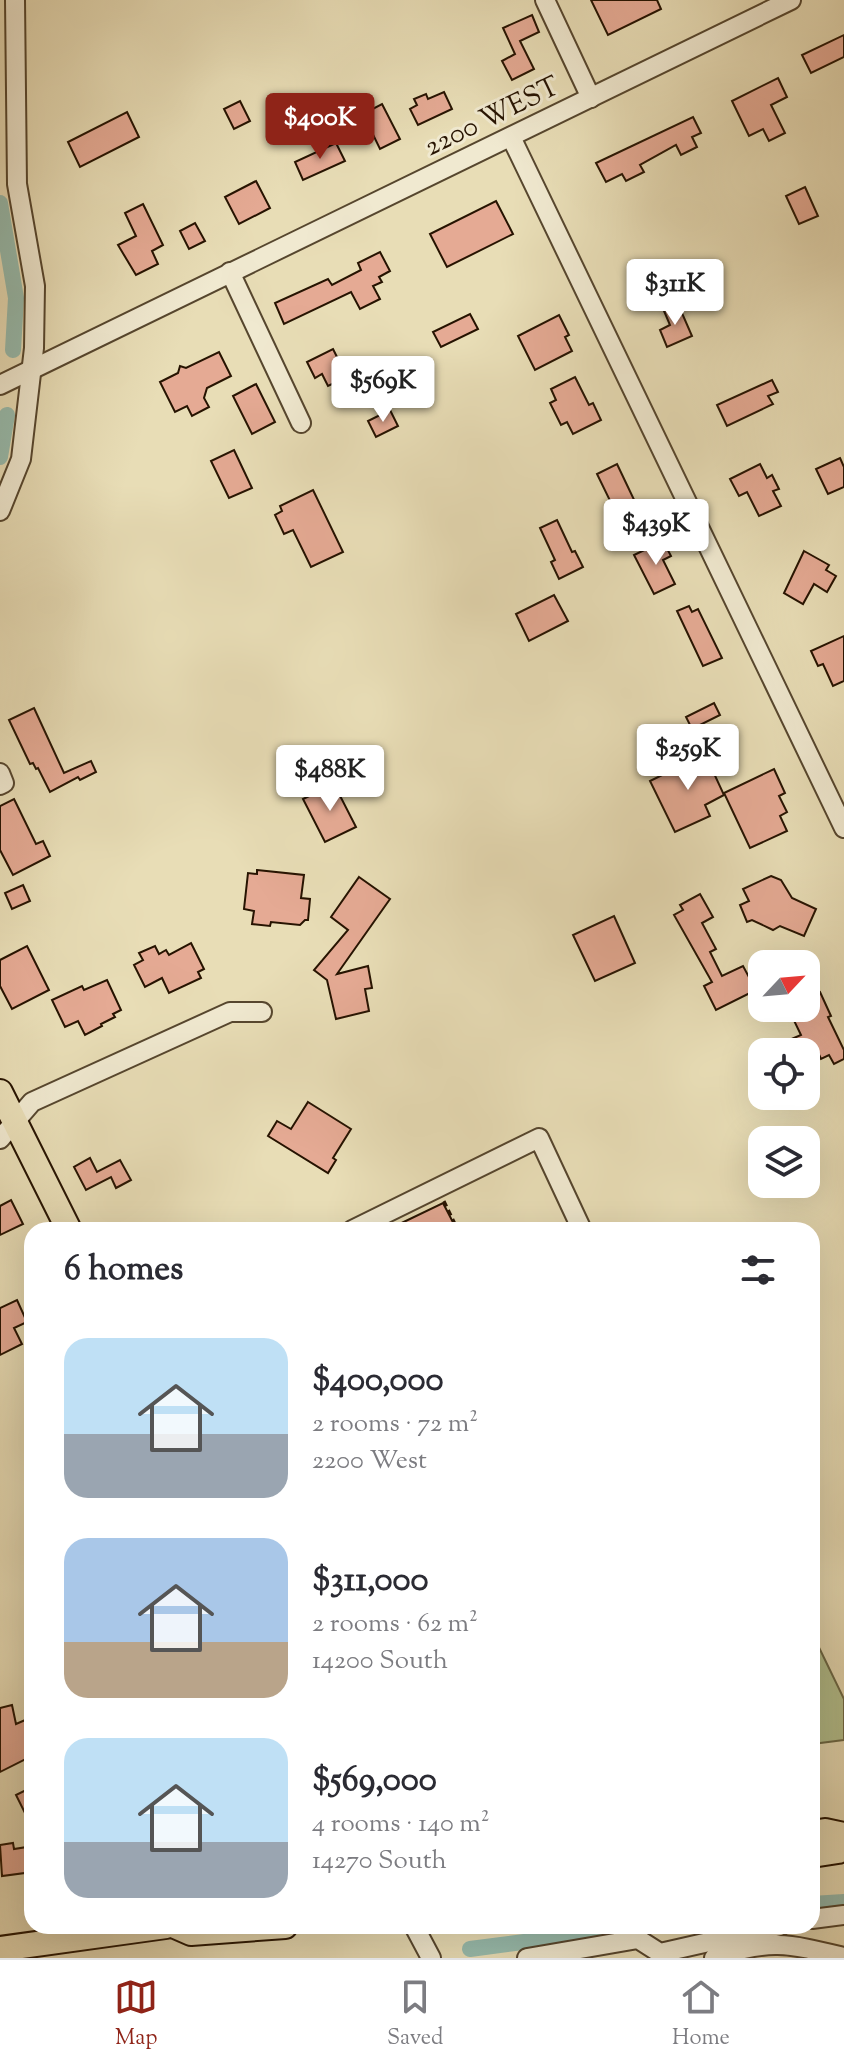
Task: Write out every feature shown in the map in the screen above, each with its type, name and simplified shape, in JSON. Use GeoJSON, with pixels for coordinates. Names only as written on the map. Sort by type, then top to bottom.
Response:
{"type":"FeatureCollection","features":[{"type":"Feature","properties":{"kind":"main road"},"geometry":{"type":"LineString","coordinates":[[0,1092],[8,1130],[64,1222]]}},
{"type":"Feature","properties":{"kind":"main road"},"geometry":{"type":"LineString","coordinates":[[820,1832],[844,1835]]}},
{"type":"Feature","properties":{"kind":"main road"},"geometry":{"type":"LineString","coordinates":[[820,1854],[844,1847]]}},
{"type":"Feature","properties":{"kind":"main road"},"geometry":{"type":"LineString","coordinates":[[0,1949],[108,1934]]}},
{"type":"Feature","properties":{"kind":"street"},"geometry":{"type":"LineString","coordinates":[[0,511],[21,459],[31,369],[35,286],[17,184],[15,0]]}},
{"type":"Feature","properties":{"kind":"street"},"geometry":{"type":"LineString","coordinates":[[545,0],[591,98]]}},
{"type":"Feature","properties":{"kind":"street","name":"2200 WEST"},"geometry":{"type":"LineString","coordinates":[[0,385],[791,0]]}},
{"type":"Feature","properties":{"kind":"street"},"geometry":{"type":"LineString","coordinates":[[511,137],[844,828]]}},
{"type":"Feature","properties":{"kind":"street"},"geometry":{"type":"LineString","coordinates":[[230,272],[301,423]]}},
{"type":"Feature","properties":{"kind":"street"},"geometry":{"type":"LineString","coordinates":[[0,773],[4,783],[0,785]]}},
{"type":"Feature","properties":{"kind":"street"},"geometry":{"type":"LineString","coordinates":[[8,1130],[32,1102],[230,1012],[262,1012]]}},
{"type":"Feature","properties":{"kind":"street"},"geometry":{"type":"LineString","coordinates":[[368,1222],[539,1138],[578,1222]]}},
{"type":"Feature","properties":{"kind":"street"},"geometry":{"type":"LineString","coordinates":[[820,1918],[844,1915]]}},
{"type":"Feature","properties":{"kind":"street"},"geometry":{"type":"LineString","coordinates":[[418,1934],[431,1958]]}},
{"type":"Feature","properties":{"kind":"street"},"geometry":{"type":"LineString","coordinates":[[527,1958],[638,1939],[660,1953],[744,1934]]}},
{"type":"Feature","properties":{"kind":"street"},"geometry":{"type":"LineString","coordinates":[[714,1958],[746,1946],[765,1944],[802,1947],[844,1957]]}},
{"type":"Feature","properties":{"kind":"path"},"geometry":{"type":"LineString","coordinates":[[441,1196],[454,1222]]}},
{"type":"Feature","properties":{"kind":"green space"},"geometry":{"type":"Polygon","coordinates":[[[820,1650],[844,1699],[844,1740],[820,1743],[820,1650]]]}},
{"type":"Feature","properties":{"kind":"building"},"geometry":{"type":"Polygon","coordinates":[[[591,0],[657,0],[661,9],[608,35],[591,0]]]}},
{"type":"Feature","properties":{"kind":"building"},"geometry":{"type":"Polygon","coordinates":[[[532,15],[539,32],[520,41],[534,69],[512,80],[502,61],[515,54],[503,28],[532,15]]]}},
{"type":"Feature","properties":{"kind":"building"},"geometry":{"type":"Polygon","coordinates":[[[844,35],[844,57],[811,73],[802,55],[844,35]]]}},
{"type":"Feature","properties":{"kind":"building"},"geometry":{"type":"Polygon","coordinates":[[[778,78],[787,97],[771,105],[785,133],[769,141],[763,129],[749,136],[732,101],[778,78]]]}},
{"type":"Feature","properties":{"kind":"building"},"geometry":{"type":"Polygon","coordinates":[[[444,92],[452,109],[418,125],[410,109],[417,105],[414,99],[426,94],[428,99],[444,92]]]}},
{"type":"Feature","properties":{"kind":"building"},"geometry":{"type":"Polygon","coordinates":[[[240,101],[250,121],[234,129],[224,109],[240,101]]]}},
{"type":"Feature","properties":{"kind":"building"},"geometry":{"type":"Polygon","coordinates":[[[382,104],[400,139],[380,149],[363,114],[382,104]]]}},
{"type":"Feature","properties":{"kind":"building"},"geometry":{"type":"Polygon","coordinates":[[[127,112],[139,137],[80,167],[68,142],[127,112]]]}},
{"type":"Feature","properties":{"kind":"building"},"geometry":{"type":"Polygon","coordinates":[[[693,117],[701,133],[692,137],[697,147],[681,155],[676,145],[640,165],[644,172],[626,181],[622,174],[606,182],[596,163],[693,117]]]}},
{"type":"Feature","properties":{"kind":"building"},"geometry":{"type":"Polygon","coordinates":[[[336,143],[345,161],[303,180],[295,162],[336,143]]]}},
{"type":"Feature","properties":{"kind":"building"},"geometry":{"type":"Polygon","coordinates":[[[256,181],[270,208],[239,224],[225,197],[256,181]]]}},
{"type":"Feature","properties":{"kind":"building"},"geometry":{"type":"Polygon","coordinates":[[[805,187],[818,216],[799,224],[786,196],[805,187]]]}},
{"type":"Feature","properties":{"kind":"building"},"geometry":{"type":"Polygon","coordinates":[[[496,201],[513,234],[447,267],[430,234],[496,201]]]}},
{"type":"Feature","properties":{"kind":"building"},"geometry":{"type":"Polygon","coordinates":[[[143,204],[163,245],[152,251],[158,264],[136,275],[118,245],[136,236],[125,213],[143,204]]]}},
{"type":"Feature","properties":{"kind":"building"},"geometry":{"type":"Polygon","coordinates":[[[195,223],[205,241],[189,249],[180,231],[195,223]]]}},
{"type":"Feature","properties":{"kind":"building"},"geometry":{"type":"Polygon","coordinates":[[[380,252],[390,271],[379,277],[382,282],[373,286],[380,299],[360,309],[351,292],[284,324],[275,303],[328,279],[332,285],[361,270],[358,263],[380,252]]]}},
{"type":"Feature","properties":{"kind":"building"},"geometry":{"type":"Polygon","coordinates":[[[678,304],[692,336],[667,347],[660,330],[670,325],[664,311],[678,304]]]}},
{"type":"Feature","properties":{"kind":"building"},"geometry":{"type":"Polygon","coordinates":[[[470,314],[478,329],[441,347],[433,332],[470,314]]]}},
{"type":"Feature","properties":{"kind":"building"},"geometry":{"type":"Polygon","coordinates":[[[559,315],[569,335],[565,337],[572,351],[535,370],[518,336],[559,315]]]}},
{"type":"Feature","properties":{"kind":"building"},"geometry":{"type":"Polygon","coordinates":[[[333,349],[347,377],[328,386],[322,374],[315,378],[307,362],[333,349]]]}},
{"type":"Feature","properties":{"kind":"building"},"geometry":{"type":"Polygon","coordinates":[[[219,352],[231,376],[207,388],[204,398],[209,407],[192,416],[187,406],[175,412],[160,382],[178,373],[180,366],[186,368],[219,352]]]}},
{"type":"Feature","properties":{"kind":"building"},"geometry":{"type":"Polygon","coordinates":[[[575,377],[589,405],[593,403],[601,420],[573,434],[567,422],[561,425],[550,403],[556,400],[551,389],[575,377]]]}},
{"type":"Feature","properties":{"kind":"building"},"geometry":{"type":"Polygon","coordinates":[[[772,380],[778,392],[768,396],[773,404],[727,426],[717,405],[772,380]]]}},
{"type":"Feature","properties":{"kind":"building"},"geometry":{"type":"Polygon","coordinates":[[[256,384],[275,422],[252,434],[233,396],[256,384]]]}},
{"type":"Feature","properties":{"kind":"building"},"geometry":{"type":"Polygon","coordinates":[[[390,410],[398,426],[376,437],[368,421],[390,410]]]}},
{"type":"Feature","properties":{"kind":"building"},"geometry":{"type":"Polygon","coordinates":[[[234,450],[252,488],[229,498],[211,461],[234,450]]]}},
{"type":"Feature","properties":{"kind":"building"},"geometry":{"type":"Polygon","coordinates":[[[840,458],[844,467],[844,487],[828,494],[816,469],[840,458]]]}},
{"type":"Feature","properties":{"kind":"building"},"geometry":{"type":"Polygon","coordinates":[[[617,464],[637,506],[617,515],[597,474],[617,464]]]}},
{"type":"Feature","properties":{"kind":"building"},"geometry":{"type":"Polygon","coordinates":[[[760,464],[767,478],[772,475],[779,489],[773,491],[781,506],[759,516],[747,492],[739,496],[730,479],[760,464]]]}},
{"type":"Feature","properties":{"kind":"building"},"geometry":{"type":"Polygon","coordinates":[[[313,490],[343,552],[311,567],[293,530],[284,534],[275,515],[282,511],[280,506],[313,490]]]}},
{"type":"Feature","properties":{"kind":"building"},"geometry":{"type":"Polygon","coordinates":[[[557,520],[583,567],[559,579],[551,562],[555,560],[540,528],[557,520]]]}},
{"type":"Feature","properties":{"kind":"building"},"geometry":{"type":"Polygon","coordinates":[[[663,541],[671,556],[663,560],[675,584],[654,594],[634,555],[663,541]]]}},
{"type":"Feature","properties":{"kind":"building"},"geometry":{"type":"Polygon","coordinates":[[[804,551],[829,565],[826,570],[836,576],[827,592],[814,584],[803,604],[784,593],[804,551]]]}},
{"type":"Feature","properties":{"kind":"building"},"geometry":{"type":"Polygon","coordinates":[[[554,595],[568,621],[529,641],[516,614],[554,595]]]}},
{"type":"Feature","properties":{"kind":"building"},"geometry":{"type":"Polygon","coordinates":[[[689,606],[692,612],[698,609],[722,658],[703,666],[677,611],[689,606]]]}},
{"type":"Feature","properties":{"kind":"building"},"geometry":{"type":"Polygon","coordinates":[[[844,636],[844,681],[833,686],[823,664],[818,666],[811,651],[844,636]]]}},
{"type":"Feature","properties":{"kind":"building"},"geometry":{"type":"Polygon","coordinates":[[[714,703],[720,715],[692,729],[686,717],[714,703]]]}},
{"type":"Feature","properties":{"kind":"building"},"geometry":{"type":"Polygon","coordinates":[[[34,708],[64,773],[91,761],[96,772],[80,780],[78,777],[50,792],[38,768],[30,764],[9,720],[34,708]]]}},
{"type":"Feature","properties":{"kind":"building"},"geometry":{"type":"Polygon","coordinates":[[[705,754],[724,795],[705,805],[710,816],[675,832],[650,781],[705,754]]]}},
{"type":"Feature","properties":{"kind":"building"},"geometry":{"type":"Polygon","coordinates":[[[774,769],[785,793],[779,796],[787,812],[780,816],[787,831],[750,848],[724,793],[774,769]]]}},
{"type":"Feature","properties":{"kind":"building"},"geometry":{"type":"Polygon","coordinates":[[[334,784],[356,827],[325,842],[303,799],[334,784]]]}},
{"type":"Feature","properties":{"kind":"building"},"geometry":{"type":"Polygon","coordinates":[[[14,799],[36,844],[43,841],[50,856],[13,875],[0,850],[0,806],[14,799]]]}},
{"type":"Feature","properties":{"kind":"building"},"geometry":{"type":"Polygon","coordinates":[[[257,870],[304,875],[301,898],[310,899],[308,920],[300,925],[252,924],[254,911],[244,909],[248,873],[257,874],[257,870]]]}},
{"type":"Feature","properties":{"kind":"building"},"geometry":{"type":"Polygon","coordinates":[[[771,876],[781,880],[792,898],[816,909],[804,936],[780,926],[773,930],[752,920],[747,922],[740,905],[749,901],[743,889],[771,876]]]}},
{"type":"Feature","properties":{"kind":"building"},"geometry":{"type":"Polygon","coordinates":[[[359,877],[390,899],[337,974],[368,966],[372,988],[365,989],[369,1011],[336,1019],[327,980],[314,970],[348,930],[331,917],[359,877]]]}},
{"type":"Feature","properties":{"kind":"building"},"geometry":{"type":"Polygon","coordinates":[[[23,885],[30,901],[12,909],[5,893],[23,885]]]}},
{"type":"Feature","properties":{"kind":"building"},"geometry":{"type":"Polygon","coordinates":[[[700,894],[713,917],[702,923],[716,949],[710,952],[722,976],[743,966],[748,975],[748,994],[716,1010],[704,986],[712,982],[674,915],[683,910],[680,905],[700,894]]]}},
{"type":"Feature","properties":{"kind":"building"},"geometry":{"type":"Polygon","coordinates":[[[614,916],[635,963],[595,981],[573,935],[614,916]]]}},
{"type":"Feature","properties":{"kind":"building"},"geometry":{"type":"Polygon","coordinates":[[[191,943],[204,969],[198,972],[201,978],[169,993],[162,978],[145,987],[134,965],[143,960],[139,953],[155,946],[159,954],[166,950],[169,955],[191,943]]]}},
{"type":"Feature","properties":{"kind":"building"},"geometry":{"type":"Polygon","coordinates":[[[27,946],[49,990],[12,1009],[0,986],[0,960],[27,946]]]}},
{"type":"Feature","properties":{"kind":"building"},"geometry":{"type":"Polygon","coordinates":[[[107,980],[121,1010],[113,1014],[115,1017],[85,1035],[78,1021],[65,1027],[52,1000],[82,986],[84,990],[107,980]]]}},
{"type":"Feature","properties":{"kind":"building"},"geometry":{"type":"Polygon","coordinates":[[[820,992],[844,1050],[844,1059],[834,1064],[829,1055],[821,1059],[820,1038],[794,1038],[801,1035],[795,1022],[820,1022],[820,992]]]}},
{"type":"Feature","properties":{"kind":"building"},"geometry":{"type":"Polygon","coordinates":[[[308,1102],[351,1129],[333,1158],[336,1160],[328,1173],[268,1136],[277,1121],[291,1129],[308,1102]]]}},
{"type":"Feature","properties":{"kind":"building"},"geometry":{"type":"Polygon","coordinates":[[[90,1158],[97,1172],[120,1160],[131,1180],[116,1188],[111,1177],[86,1190],[74,1167],[90,1158]]]}},
{"type":"Feature","properties":{"kind":"building"},"geometry":{"type":"Polygon","coordinates":[[[11,1200],[23,1224],[0,1235],[0,1206],[11,1200]]]}},
{"type":"Feature","properties":{"kind":"building"},"geometry":{"type":"Polygon","coordinates":[[[443,1203],[453,1222],[404,1222],[443,1203]]]}},
{"type":"Feature","properties":{"kind":"building"},"geometry":{"type":"Polygon","coordinates":[[[17,1300],[24,1323],[14,1328],[22,1344],[0,1355],[0,1308],[17,1300]]]}},
{"type":"Feature","properties":{"kind":"building"},"geometry":{"type":"Polygon","coordinates":[[[12,1705],[16,1724],[24,1720],[24,1760],[0,1772],[0,1708],[12,1705]]]}},
{"type":"Feature","properties":{"kind":"building"},"geometry":{"type":"Polygon","coordinates":[[[24,1791],[24,1811],[16,1795],[24,1791]]]}},
{"type":"Feature","properties":{"kind":"building"},"geometry":{"type":"Polygon","coordinates":[[[13,1843],[14,1849],[24,1847],[24,1873],[2,1876],[0,1845],[13,1843]]]}},
{"type":"Feature","properties":{"kind":"waterway"},"geometry":{"type":"LineString","coordinates":[[0,203],[16,298],[13,350]]}},
{"type":"Feature","properties":{"kind":"waterway"},"geometry":{"type":"LineString","coordinates":[[0,457],[7,415]]}},
{"type":"Feature","properties":{"kind":"waterway"},"geometry":{"type":"LineString","coordinates":[[820,1904],[844,1902]]}},
{"type":"Feature","properties":{"kind":"waterway"},"geometry":{"type":"LineString","coordinates":[[470,1949],[585,1934]]}}]}
